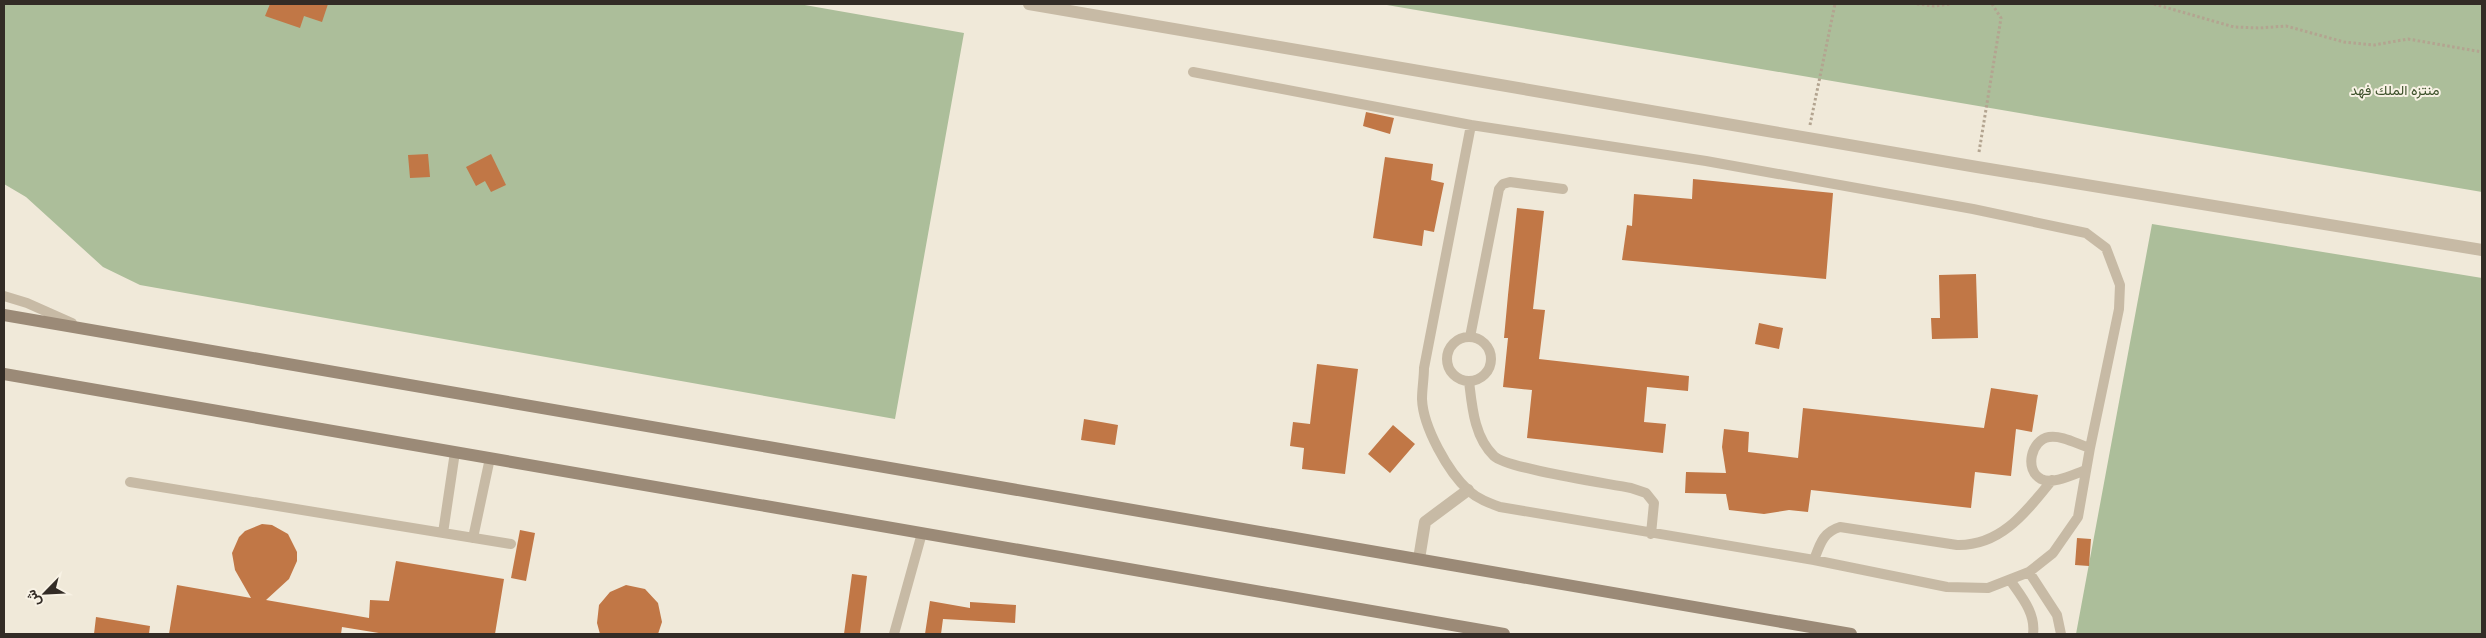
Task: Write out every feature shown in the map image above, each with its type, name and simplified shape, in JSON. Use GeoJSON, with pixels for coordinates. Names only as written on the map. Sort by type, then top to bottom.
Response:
{"type":"FeatureCollection","features":[{"type":"Feature","properties":{"kind":"street"},"geometry":{"type":"LineString","coordinates":[[1029,4],[1977,168],[2482,250]]}},
{"type":"Feature","properties":{"kind":"street"},"geometry":{"type":"LineString","coordinates":[[4,315],[1851,634]]}},
{"type":"Feature","properties":{"kind":"street"},"geometry":{"type":"LineString","coordinates":[[4,374],[1504,634]]}},
{"type":"Feature","properties":{"kind":"street"},"geometry":{"type":"LineString","coordinates":[[1419,559],[1426,522],[1468,490]]}},
{"type":"Feature","properties":{"kind":"lane"},"geometry":{"type":"LineString","coordinates":[[1193,72],[1471,125],[1706,160],[1973,209],[2086,234],[2106,248],[2120,285],[2119,309],[2090,448],[2078,517],[2053,553],[2029,572],[1988,588],[1947,587],[1814,560],[1500,507],[1481,500],[1468,490],[1447,463],[1432,435],[1422,400],[1424,368],[1471,125]]}},
{"type":"Feature","properties":{"kind":"lane"},"geometry":{"type":"LineString","coordinates":[[1470,337],[1499,189],[1503,184],[1510,182],[1563,189]]}},
{"type":"Feature","properties":{"kind":"lane"},"geometry":{"type":"LineString","coordinates":[[4,296],[27,303],[63,320],[99,332]]}},
{"type":"Feature","properties":{"kind":"lane"},"geometry":{"type":"LineString","coordinates":[[1470,337],[1479,340],[1486,346],[1491,355],[1490,365],[1486,373],[1478,379],[1469,381],[1459,379],[1452,372],[1448,364],[1448,354],[1452,345],[1460,339],[1470,337]]}},
{"type":"Feature","properties":{"kind":"lane"},"geometry":{"type":"LineString","coordinates":[[1469,381],[1474,419],[1483,440],[1494,456],[1515,465],[1631,488],[1646,493],[1654,503],[1651,534]]}},
{"type":"Feature","properties":{"kind":"lane"},"geometry":{"type":"LineString","coordinates":[[2086,470],[2052,480],[2042,480],[2036,474],[2031,455],[2033,447],[2047,438],[2056,437],[2090,448]]}},
{"type":"Feature","properties":{"kind":"lane"},"geometry":{"type":"LineString","coordinates":[[443,533],[455,452]]}},
{"type":"Feature","properties":{"kind":"lane"},"geometry":{"type":"LineString","coordinates":[[473,538],[490,458]]}},
{"type":"Feature","properties":{"kind":"lane"},"geometry":{"type":"LineString","coordinates":[[1814,560],[1823,537],[1831,530],[1840,527],[1957,545],[1972,546],[1983,543],[2010,527],[2052,480]]}},
{"type":"Feature","properties":{"kind":"lane"},"geometry":{"type":"LineString","coordinates":[[130,482],[511,544]]}},
{"type":"Feature","properties":{"kind":"lane"},"geometry":{"type":"LineString","coordinates":[[894,634],[922,533]]}},
{"type":"Feature","properties":{"kind":"lane"},"geometry":{"type":"LineString","coordinates":[[2029,572],[2057,615],[2061,634]]}},
{"type":"Feature","properties":{"kind":"lane"},"geometry":{"type":"LineString","coordinates":[[2010,580],[2032,617],[2033,634]]}},
{"type":"Feature","properties":{"kind":"path"},"geometry":{"type":"LineString","coordinates":[[1808,138],[1834,4]]}},
{"type":"Feature","properties":{"kind":"path"},"geometry":{"type":"LineString","coordinates":[[1917,4],[1934,6],[1951,4]]}},
{"type":"Feature","properties":{"kind":"path"},"geometry":{"type":"LineString","coordinates":[[1977,168],[2001,18],[1992,4]]}},
{"type":"Feature","properties":{"kind":"path"},"geometry":{"type":"LineString","coordinates":[[2154,4],[2234,27],[2286,26],[2344,42],[2374,45],[2408,39],[2482,52]]}},
{"type":"Feature","properties":{"kind":"green space"},"geometry":{"type":"Polygon","coordinates":[[[4,4],[799,4],[964,33],[895,419],[140,285],[103,267],[26,197],[4,184],[4,4]]]}},
{"type":"Feature","properties":{"kind":"green space","name":"منتزه الملك فهد"},"geometry":{"type":"Polygon","coordinates":[[[1381,4],[2482,4],[2482,192],[1381,4]]]}},
{"type":"Feature","properties":{"kind":"green space"},"geometry":{"type":"Polygon","coordinates":[[[2152,224],[2482,278],[2482,634],[2076,634],[2152,224]]]}},
{"type":"Feature","properties":{"kind":"building"},"geometry":{"type":"Polygon","coordinates":[[[270,4],[328,4],[322,22],[304,16],[300,28],[265,16],[270,4]]]}},
{"type":"Feature","properties":{"kind":"building"},"geometry":{"type":"Polygon","coordinates":[[[1366,112],[1394,118],[1390,134],[1363,126],[1366,112]]]}},
{"type":"Feature","properties":{"kind":"building"},"geometry":{"type":"Polygon","coordinates":[[[428,154],[430,177],[410,178],[408,155],[428,154]]]}},
{"type":"Feature","properties":{"kind":"building"},"geometry":{"type":"Polygon","coordinates":[[[491,154],[506,185],[491,192],[485,181],[476,186],[466,167],[491,154]]]}},
{"type":"Feature","properties":{"kind":"building"},"geometry":{"type":"Polygon","coordinates":[[[1385,157],[1433,164],[1431,180],[1444,183],[1434,232],[1424,230],[1422,246],[1373,238],[1385,157]]]}},
{"type":"Feature","properties":{"kind":"building"},"geometry":{"type":"Polygon","coordinates":[[[1693,179],[1833,193],[1826,279],[1622,260],[1627,225],[1632,226],[1634,194],[1692,199],[1693,179]]]}},
{"type":"Feature","properties":{"kind":"building"},"geometry":{"type":"Polygon","coordinates":[[[1517,208],[1544,211],[1533,309],[1545,310],[1539,359],[1689,376],[1688,391],[1647,387],[1644,422],[1666,424],[1663,453],[1527,438],[1532,390],[1503,387],[1508,338],[1504,338],[1517,208]]]}},
{"type":"Feature","properties":{"kind":"building"},"geometry":{"type":"Polygon","coordinates":[[[1976,274],[1978,338],[1932,339],[1931,318],[1940,318],[1939,275],[1976,274]]]}},
{"type":"Feature","properties":{"kind":"building"},"geometry":{"type":"Polygon","coordinates":[[[1759,323],[1783,328],[1779,349],[1755,344],[1759,323]]]}},
{"type":"Feature","properties":{"kind":"building"},"geometry":{"type":"Polygon","coordinates":[[[1317,364],[1358,369],[1345,474],[1302,469],[1304,448],[1290,446],[1293,422],[1310,424],[1317,364]]]}},
{"type":"Feature","properties":{"kind":"building"},"geometry":{"type":"Polygon","coordinates":[[[1991,388],[2038,395],[2032,432],[2016,429],[2011,476],[1975,472],[1971,508],[1811,490],[1808,512],[1789,510],[1764,514],[1729,510],[1726,494],[1685,493],[1686,472],[1726,473],[1722,447],[1724,429],[1749,432],[1748,452],[1798,458],[1803,408],[1984,428],[1991,388]]]}},
{"type":"Feature","properties":{"kind":"building"},"geometry":{"type":"Polygon","coordinates":[[[1084,419],[1118,425],[1115,445],[1081,440],[1084,419]]]}},
{"type":"Feature","properties":{"kind":"building"},"geometry":{"type":"Polygon","coordinates":[[[1393,425],[1415,444],[1390,473],[1368,454],[1393,425]]]}},
{"type":"Feature","properties":{"kind":"building"},"geometry":{"type":"Polygon","coordinates":[[[262,524],[272,525],[288,534],[297,552],[297,561],[289,579],[266,600],[369,618],[370,600],[389,601],[396,561],[504,579],[495,634],[385,634],[342,627],[341,634],[169,634],[177,585],[251,598],[235,570],[232,553],[239,537],[245,531],[262,524]]]}},
{"type":"Feature","properties":{"kind":"building"},"geometry":{"type":"Polygon","coordinates":[[[520,530],[535,533],[526,581],[511,578],[520,530]]]}},
{"type":"Feature","properties":{"kind":"building"},"geometry":{"type":"Polygon","coordinates":[[[2077,538],[2091,539],[2089,566],[2075,565],[2077,538]]]}},
{"type":"Feature","properties":{"kind":"building"},"geometry":{"type":"Polygon","coordinates":[[[852,574],[867,576],[860,634],[844,634],[852,574]]]}},
{"type":"Feature","properties":{"kind":"building"},"geometry":{"type":"Polygon","coordinates":[[[626,585],[645,589],[658,603],[662,622],[658,634],[600,634],[597,623],[599,605],[610,592],[626,585]]]}},
{"type":"Feature","properties":{"kind":"building"},"geometry":{"type":"Polygon","coordinates":[[[930,601],[970,608],[970,602],[1016,605],[1015,623],[943,619],[941,634],[925,634],[930,601]]]}},
{"type":"Feature","properties":{"kind":"building"},"geometry":{"type":"Polygon","coordinates":[[[96,617],[150,626],[149,634],[94,634],[96,617]]]}}]}
